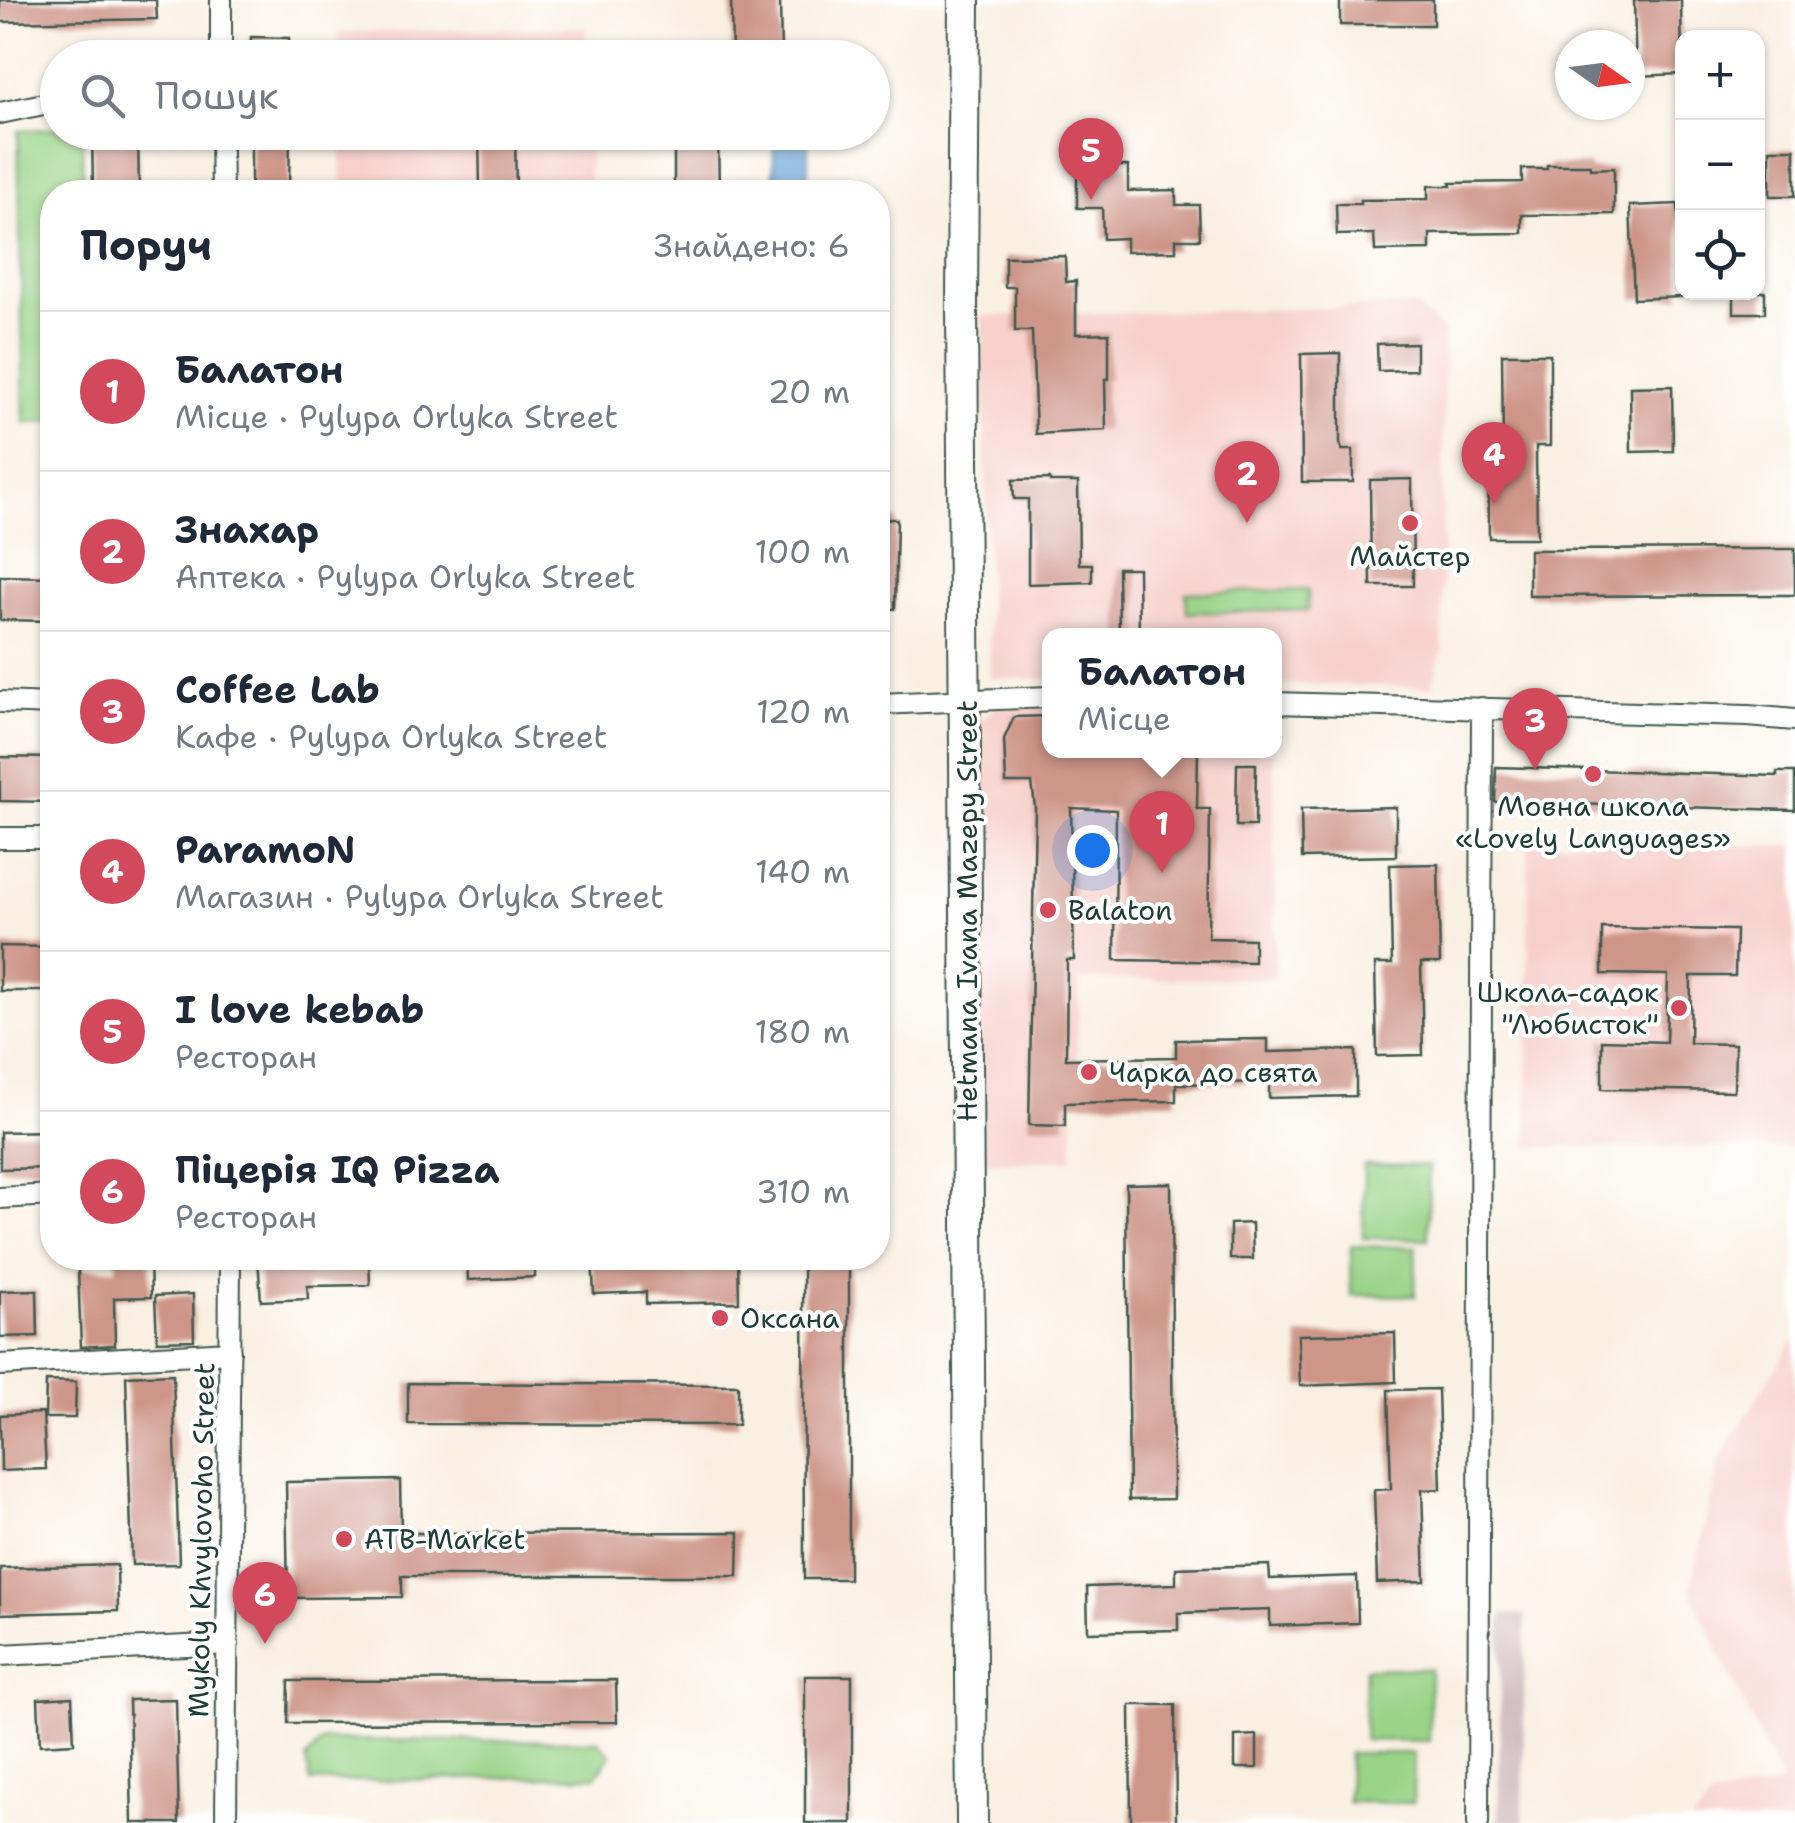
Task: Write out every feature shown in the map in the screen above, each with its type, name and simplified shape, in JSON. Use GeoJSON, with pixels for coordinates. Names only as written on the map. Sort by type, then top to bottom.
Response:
{"type":"FeatureCollection","features":[{"type":"Feature","properties":{"kind":"main road","name":"Hetmana Ivana Mazepy Street"},"geometry":{"type":"LineString","coordinates":[[964,0],[962,304],[972,1823]]}},
{"type":"Feature","properties":{"kind":"street"},"geometry":{"type":"LineString","coordinates":[[221,0],[221,40]]}},
{"type":"Feature","properties":{"kind":"street"},"geometry":{"type":"LineString","coordinates":[[0,114],[40,106]]}},
{"type":"Feature","properties":{"kind":"street"},"geometry":{"type":"LineString","coordinates":[[221,150],[222,180]]}},
{"type":"Feature","properties":{"kind":"street"},"geometry":{"type":"LineString","coordinates":[[890,703],[1042,698]]}},
{"type":"Feature","properties":{"kind":"street"},"geometry":{"type":"LineString","coordinates":[[0,702],[40,704]]}},
{"type":"Feature","properties":{"kind":"street"},"geometry":{"type":"LineString","coordinates":[[1282,702],[1795,720]]}},
{"type":"Feature","properties":{"kind":"street"},"geometry":{"type":"LineString","coordinates":[[1478,1823],[1482,708]]}},
{"type":"Feature","properties":{"kind":"street"},"geometry":{"type":"LineString","coordinates":[[0,838],[40,838]]}},
{"type":"Feature","properties":{"kind":"street"},"geometry":{"type":"LineString","coordinates":[[0,1198],[40,1196]]}},
{"type":"Feature","properties":{"kind":"street","name":"Mykoly Khvylovoho Street"},"geometry":{"type":"LineString","coordinates":[[226,1823],[230,1270]]}},
{"type":"Feature","properties":{"kind":"street"},"geometry":{"type":"LineString","coordinates":[[0,1366],[230,1352]]}},
{"type":"Feature","properties":{"kind":"street"},"geometry":{"type":"LineString","coordinates":[[0,1655],[228,1644]]}},
{"type":"Feature","properties":{"kind":"shaded area"},"geometry":{"type":"Polygon","coordinates":[[[586,27],[586,40],[338,40],[338,32],[586,27]]]}},
{"type":"Feature","properties":{"kind":"shaded area"},"geometry":{"type":"Polygon","coordinates":[[[341,150],[589,150],[590,180],[342,180],[341,150]]]}},
{"type":"Feature","properties":{"kind":"shaded area"},"geometry":{"type":"Polygon","coordinates":[[[1415,306],[1444,331],[1442,650],[1432,687],[1282,684],[1282,628],[1042,628],[1042,679],[990,678],[982,316],[1415,306]]]}},
{"type":"Feature","properties":{"kind":"shaded area"},"geometry":{"type":"Polygon","coordinates":[[[998,706],[1042,706],[1042,758],[1274,758],[1275,978],[1080,980],[1072,1159],[978,1163],[979,721],[998,706]]]}},
{"type":"Feature","properties":{"kind":"shaded area"},"geometry":{"type":"Polygon","coordinates":[[[1528,841],[1795,846],[1795,1148],[1528,1147],[1528,841]]]}},
{"type":"Feature","properties":{"kind":"shaded area"},"geometry":{"type":"Polygon","coordinates":[[[1795,1338],[1795,1823],[1691,1823],[1712,1798],[1782,1784],[1690,1590],[1721,1456],[1795,1338]]]}},
{"type":"Feature","properties":{"kind":"shaded area"},"geometry":{"type":"Polygon","coordinates":[[[1501,1614],[1525,1615],[1523,1823],[1499,1823],[1501,1614]]]}},
{"type":"Feature","properties":{"kind":"green space"},"geometry":{"type":"Polygon","coordinates":[[[40,129],[40,150],[82,150],[83,180],[40,180],[40,422],[24,423],[18,131],[40,129]]]}},
{"type":"Feature","properties":{"kind":"green space"},"geometry":{"type":"Polygon","coordinates":[[[1308,590],[1308,610],[1187,613],[1186,593],[1308,590]]]}},
{"type":"Feature","properties":{"kind":"green space"},"geometry":{"type":"Polygon","coordinates":[[[1364,1165],[1429,1166],[1428,1239],[1363,1238],[1364,1165]]]}},
{"type":"Feature","properties":{"kind":"green space"},"geometry":{"type":"Polygon","coordinates":[[[1351,1246],[1416,1247],[1415,1296],[1351,1295],[1351,1246]]]}},
{"type":"Feature","properties":{"kind":"green space"},"geometry":{"type":"Polygon","coordinates":[[[1365,1668],[1430,1669],[1429,1741],[1364,1740],[1365,1668]]]}},
{"type":"Feature","properties":{"kind":"green space"},"geometry":{"type":"Polygon","coordinates":[[[323,1740],[598,1741],[611,1755],[596,1776],[311,1782],[306,1759],[323,1740]]]}},
{"type":"Feature","properties":{"kind":"green space"},"geometry":{"type":"Polygon","coordinates":[[[1349,1753],[1414,1753],[1413,1803],[1348,1802],[1349,1753]]]}},
{"type":"Feature","properties":{"kind":"water"},"geometry":{"type":"Polygon","coordinates":[[[774,150],[808,150],[808,180],[773,180],[774,150]]]}},
{"type":"Feature","properties":{"kind":"building"},"geometry":{"type":"Polygon","coordinates":[[[0,0],[156,0],[157,19],[0,22],[0,0]]]}},
{"type":"Feature","properties":{"kind":"building"},"geometry":{"type":"Polygon","coordinates":[[[731,0],[780,0],[781,40],[732,40],[731,0]]]}},
{"type":"Feature","properties":{"kind":"building"},"geometry":{"type":"Polygon","coordinates":[[[1340,0],[1433,0],[1433,25],[1340,25],[1340,0]]]}},
{"type":"Feature","properties":{"kind":"building"},"geometry":{"type":"Polygon","coordinates":[[[1634,0],[1681,0],[1681,30],[1675,30],[1675,74],[1645,76],[1645,30],[1635,30],[1634,0]]]}},
{"type":"Feature","properties":{"kind":"building"},"geometry":{"type":"Polygon","coordinates":[[[251,37],[289,38],[289,40],[251,40],[251,37]]]}},
{"type":"Feature","properties":{"kind":"building"},"geometry":{"type":"Polygon","coordinates":[[[1770,149],[1795,149],[1795,196],[1770,196],[1770,149]]]}},
{"type":"Feature","properties":{"kind":"building"},"geometry":{"type":"Polygon","coordinates":[[[92,150],[138,150],[139,180],[93,180],[92,150]]]}},
{"type":"Feature","properties":{"kind":"building"},"geometry":{"type":"Polygon","coordinates":[[[251,150],[290,150],[289,180],[251,180],[251,150]]]}},
{"type":"Feature","properties":{"kind":"building"},"geometry":{"type":"Polygon","coordinates":[[[479,150],[515,150],[516,180],[480,180],[479,150]]]}},
{"type":"Feature","properties":{"kind":"building"},"geometry":{"type":"Polygon","coordinates":[[[674,150],[718,150],[719,180],[674,180],[674,150]]]}},
{"type":"Feature","properties":{"kind":"building"},"geometry":{"type":"Polygon","coordinates":[[[1547,165],[1614,168],[1614,214],[1522,215],[1522,233],[1430,234],[1430,250],[1375,251],[1374,234],[1337,235],[1336,204],[1428,199],[1428,186],[1451,186],[1450,183],[1522,182],[1522,169],[1547,169],[1547,165]]]}},
{"type":"Feature","properties":{"kind":"building"},"geometry":{"type":"Polygon","coordinates":[[[1103,166],[1128,166],[1128,191],[1176,190],[1176,205],[1199,205],[1200,239],[1176,239],[1176,251],[1126,252],[1126,238],[1103,239],[1102,208],[1077,208],[1077,177],[1103,177],[1103,166]]]}},
{"type":"Feature","properties":{"kind":"building"},"geometry":{"type":"Polygon","coordinates":[[[1675,204],[1675,297],[1634,299],[1630,206],[1675,204]]]}},
{"type":"Feature","properties":{"kind":"building"},"geometry":{"type":"Polygon","coordinates":[[[1065,256],[1066,282],[1076,281],[1076,334],[1109,333],[1106,430],[1036,434],[1032,331],[1015,331],[1015,287],[1005,287],[1005,257],[1065,256]]]}},
{"type":"Feature","properties":{"kind":"building"},"geometry":{"type":"Polygon","coordinates":[[[1734,300],[1765,300],[1765,313],[1734,313],[1734,300]]]}},
{"type":"Feature","properties":{"kind":"building"},"geometry":{"type":"Polygon","coordinates":[[[1416,343],[1416,370],[1378,371],[1377,344],[1416,343]]]}},
{"type":"Feature","properties":{"kind":"building"},"geometry":{"type":"Polygon","coordinates":[[[1340,353],[1340,443],[1342,450],[1353,450],[1353,482],[1302,482],[1301,354],[1340,353]]]}},
{"type":"Feature","properties":{"kind":"building"},"geometry":{"type":"Polygon","coordinates":[[[1502,354],[1550,354],[1550,446],[1536,446],[1537,538],[1489,538],[1488,446],[1503,446],[1502,354]]]}},
{"type":"Feature","properties":{"kind":"building"},"geometry":{"type":"Polygon","coordinates":[[[1672,386],[1673,451],[1631,452],[1630,387],[1672,386]]]}},
{"type":"Feature","properties":{"kind":"building"},"geometry":{"type":"Polygon","coordinates":[[[1412,479],[1413,586],[1371,586],[1370,480],[1412,479]]]}},
{"type":"Feature","properties":{"kind":"building"},"geometry":{"type":"Polygon","coordinates":[[[1013,480],[1078,482],[1079,564],[1092,564],[1092,582],[1028,584],[1028,499],[1014,499],[1013,480]]]}},
{"type":"Feature","properties":{"kind":"building"},"geometry":{"type":"Polygon","coordinates":[[[890,519],[897,519],[895,609],[890,609],[890,519]]]}},
{"type":"Feature","properties":{"kind":"building"},"geometry":{"type":"Polygon","coordinates":[[[1795,549],[1795,595],[1529,596],[1529,550],[1795,549]]]}},
{"type":"Feature","properties":{"kind":"building"},"geometry":{"type":"Polygon","coordinates":[[[1118,568],[1138,568],[1139,628],[1119,628],[1118,568]]]}},
{"type":"Feature","properties":{"kind":"building"},"geometry":{"type":"Polygon","coordinates":[[[0,576],[40,577],[40,621],[0,620],[0,576]]]}},
{"type":"Feature","properties":{"kind":"building"},"geometry":{"type":"Polygon","coordinates":[[[1042,716],[1042,758],[1198,758],[1197,809],[1210,809],[1208,938],[1254,939],[1254,962],[1115,960],[1116,810],[1071,808],[1074,960],[1067,960],[1066,1059],[1176,1057],[1176,1040],[1268,1039],[1268,1052],[1356,1050],[1356,1096],[1269,1098],[1269,1082],[1176,1084],[1176,1101],[1065,1103],[1065,1126],[1029,1125],[1035,807],[1032,783],[1006,783],[1004,739],[1014,717],[1042,716]]]}},
{"type":"Feature","properties":{"kind":"building"},"geometry":{"type":"Polygon","coordinates":[[[0,757],[40,758],[40,802],[0,801],[0,757]]]}},
{"type":"Feature","properties":{"kind":"building"},"geometry":{"type":"Polygon","coordinates":[[[1237,764],[1256,764],[1255,826],[1236,826],[1237,764]]]}},
{"type":"Feature","properties":{"kind":"building"},"geometry":{"type":"Polygon","coordinates":[[[1496,767],[1777,776],[1777,772],[1795,772],[1795,810],[1495,802],[1496,767]]]}},
{"type":"Feature","properties":{"kind":"building"},"geometry":{"type":"Polygon","coordinates":[[[1396,807],[1396,856],[1302,858],[1301,809],[1396,807]]]}},
{"type":"Feature","properties":{"kind":"building"},"geometry":{"type":"Polygon","coordinates":[[[1438,864],[1440,963],[1421,963],[1423,1055],[1377,1056],[1375,964],[1392,964],[1390,865],[1438,864]]]}},
{"type":"Feature","properties":{"kind":"building","name":"Школа-садок \"Любисток\""},"geometry":{"type":"Polygon","coordinates":[[[1602,928],[1736,930],[1735,976],[1691,976],[1690,1043],[1735,1044],[1734,1091],[1602,1089],[1602,1040],[1666,1042],[1668,975],[1602,974],[1602,928]]]}},
{"type":"Feature","properties":{"kind":"building"},"geometry":{"type":"Polygon","coordinates":[[[0,946],[40,947],[40,991],[0,991],[0,946]]]}},
{"type":"Feature","properties":{"kind":"building"},"geometry":{"type":"Polygon","coordinates":[[[40,1131],[40,1168],[0,1169],[0,1132],[40,1131]]]}},
{"type":"Feature","properties":{"kind":"building"},"geometry":{"type":"Polygon","coordinates":[[[1171,1183],[1173,1499],[1129,1500],[1126,1184],[1171,1183]]]}},
{"type":"Feature","properties":{"kind":"building"},"geometry":{"type":"Polygon","coordinates":[[[1252,1223],[1253,1259],[1230,1259],[1230,1224],[1252,1223]]]}},
{"type":"Feature","properties":{"kind":"building"},"geometry":{"type":"Polygon","coordinates":[[[78,1270],[150,1270],[151,1297],[114,1298],[115,1345],[81,1347],[78,1270]]]}},
{"type":"Feature","properties":{"kind":"building"},"geometry":{"type":"Polygon","coordinates":[[[259,1270],[369,1270],[370,1285],[307,1286],[308,1299],[261,1301],[259,1270]]]}},
{"type":"Feature","properties":{"kind":"building"},"geometry":{"type":"Polygon","coordinates":[[[468,1270],[535,1270],[535,1277],[468,1280],[468,1270]]]}},
{"type":"Feature","properties":{"kind":"building"},"geometry":{"type":"Polygon","coordinates":[[[593,1270],[738,1270],[739,1302],[646,1304],[646,1292],[594,1294],[593,1270]]]}},
{"type":"Feature","properties":{"kind":"building"},"geometry":{"type":"Polygon","coordinates":[[[803,1270],[849,1270],[849,1579],[804,1579],[803,1270]]]}},
{"type":"Feature","properties":{"kind":"building"},"geometry":{"type":"Polygon","coordinates":[[[37,1290],[38,1336],[0,1337],[0,1291],[37,1290]]]}},
{"type":"Feature","properties":{"kind":"building"},"geometry":{"type":"Polygon","coordinates":[[[193,1294],[194,1340],[157,1341],[155,1296],[193,1294]]]}},
{"type":"Feature","properties":{"kind":"building"},"geometry":{"type":"Polygon","coordinates":[[[1395,1333],[1396,1382],[1300,1386],[1298,1335],[1395,1333]]]}},
{"type":"Feature","properties":{"kind":"building"},"geometry":{"type":"Polygon","coordinates":[[[173,1374],[179,1564],[132,1565],[126,1376],[173,1374]]]}},
{"type":"Feature","properties":{"kind":"building"},"geometry":{"type":"Polygon","coordinates":[[[46,1381],[76,1382],[75,1418],[45,1418],[46,1381]]]}},
{"type":"Feature","properties":{"kind":"building"},"geometry":{"type":"Polygon","coordinates":[[[408,1383],[738,1385],[738,1425],[408,1424],[408,1383]]]}},
{"type":"Feature","properties":{"kind":"building"},"geometry":{"type":"Polygon","coordinates":[[[1438,1389],[1441,1489],[1422,1490],[1425,1581],[1377,1583],[1374,1490],[1391,1489],[1388,1390],[1438,1389]]]}},
{"type":"Feature","properties":{"kind":"building"},"geometry":{"type":"Polygon","coordinates":[[[43,1413],[46,1469],[1,1471],[0,1415],[43,1413]]]}},
{"type":"Feature","properties":{"kind":"building"},"geometry":{"type":"Polygon","coordinates":[[[400,1480],[401,1533],[739,1532],[738,1576],[402,1576],[402,1597],[288,1598],[286,1482],[400,1480]]]}},
{"type":"Feature","properties":{"kind":"building"},"geometry":{"type":"Polygon","coordinates":[[[117,1565],[118,1611],[0,1614],[0,1568],[117,1565]]]}},
{"type":"Feature","properties":{"kind":"building"},"geometry":{"type":"Polygon","coordinates":[[[1269,1565],[1270,1579],[1357,1576],[1358,1623],[1270,1626],[1270,1610],[1178,1613],[1178,1630],[1088,1632],[1087,1587],[1176,1584],[1176,1568],[1269,1565]]]}},
{"type":"Feature","properties":{"kind":"building"},"geometry":{"type":"Polygon","coordinates":[[[805,1676],[852,1676],[852,1823],[805,1823],[805,1676]]]}},
{"type":"Feature","properties":{"kind":"building"},"geometry":{"type":"Polygon","coordinates":[[[616,1680],[617,1722],[288,1723],[289,1681],[616,1680]]]}},
{"type":"Feature","properties":{"kind":"building"},"geometry":{"type":"Polygon","coordinates":[[[72,1697],[74,1743],[40,1745],[38,1699],[72,1697]]]}},
{"type":"Feature","properties":{"kind":"building"},"geometry":{"type":"Polygon","coordinates":[[[176,1699],[179,1823],[132,1823],[129,1700],[176,1699]]]}},
{"type":"Feature","properties":{"kind":"building"},"geometry":{"type":"Polygon","coordinates":[[[1130,1705],[1175,1705],[1176,1823],[1131,1823],[1130,1705]]]}},
{"type":"Feature","properties":{"kind":"building"},"geometry":{"type":"Polygon","coordinates":[[[1257,1735],[1257,1768],[1235,1768],[1235,1736],[1257,1735]]]}},
{"type":"Feature","properties":{"kind":"place","name":"I love kebab"},"geometry":{"type":"Point","coordinates":[1091,200]}},
{"type":"Feature","properties":{"kind":"place","name":"ParamoN"},"geometry":{"type":"Point","coordinates":[1494,504]}},
{"type":"Feature","properties":{"kind":"place","name":"Знахар"},"geometry":{"type":"Point","coordinates":[1247,523]}},
{"type":"Feature","properties":{"kind":"place","name":"Майстер"},"geometry":{"type":"Point","coordinates":[1410,523]}},
{"type":"Feature","properties":{"kind":"place","name":"Coffee Lab"},"geometry":{"type":"Point","coordinates":[1535,770]}},
{"type":"Feature","properties":{"kind":"place","name":"Мовна школа «Lovely Languages»"},"geometry":{"type":"Point","coordinates":[1593,774]}},
{"type":"Feature","properties":{"kind":"place","name":"Балатон"},"geometry":{"type":"Point","coordinates":[1162,873]}},
{"type":"Feature","properties":{"kind":"place","name":"Balaton"},"geometry":{"type":"Point","coordinates":[1048,910]}},
{"type":"Feature","properties":{"kind":"place","name":"Школа-садок \"Любисток\""},"geometry":{"type":"Point","coordinates":[1679,1008]}},
{"type":"Feature","properties":{"kind":"place","name":"Чарка до свята"},"geometry":{"type":"Point","coordinates":[1089,1072]}},
{"type":"Feature","properties":{"kind":"place","name":"Оксана"},"geometry":{"type":"Point","coordinates":[720,1318]}},
{"type":"Feature","properties":{"kind":"place","name":"ATB-Market"},"geometry":{"type":"Point","coordinates":[344,1539]}},
{"type":"Feature","properties":{"kind":"place","name":"Піцерія IQ Pizza"},"geometry":{"type":"Point","coordinates":[265,1644]}}]}
